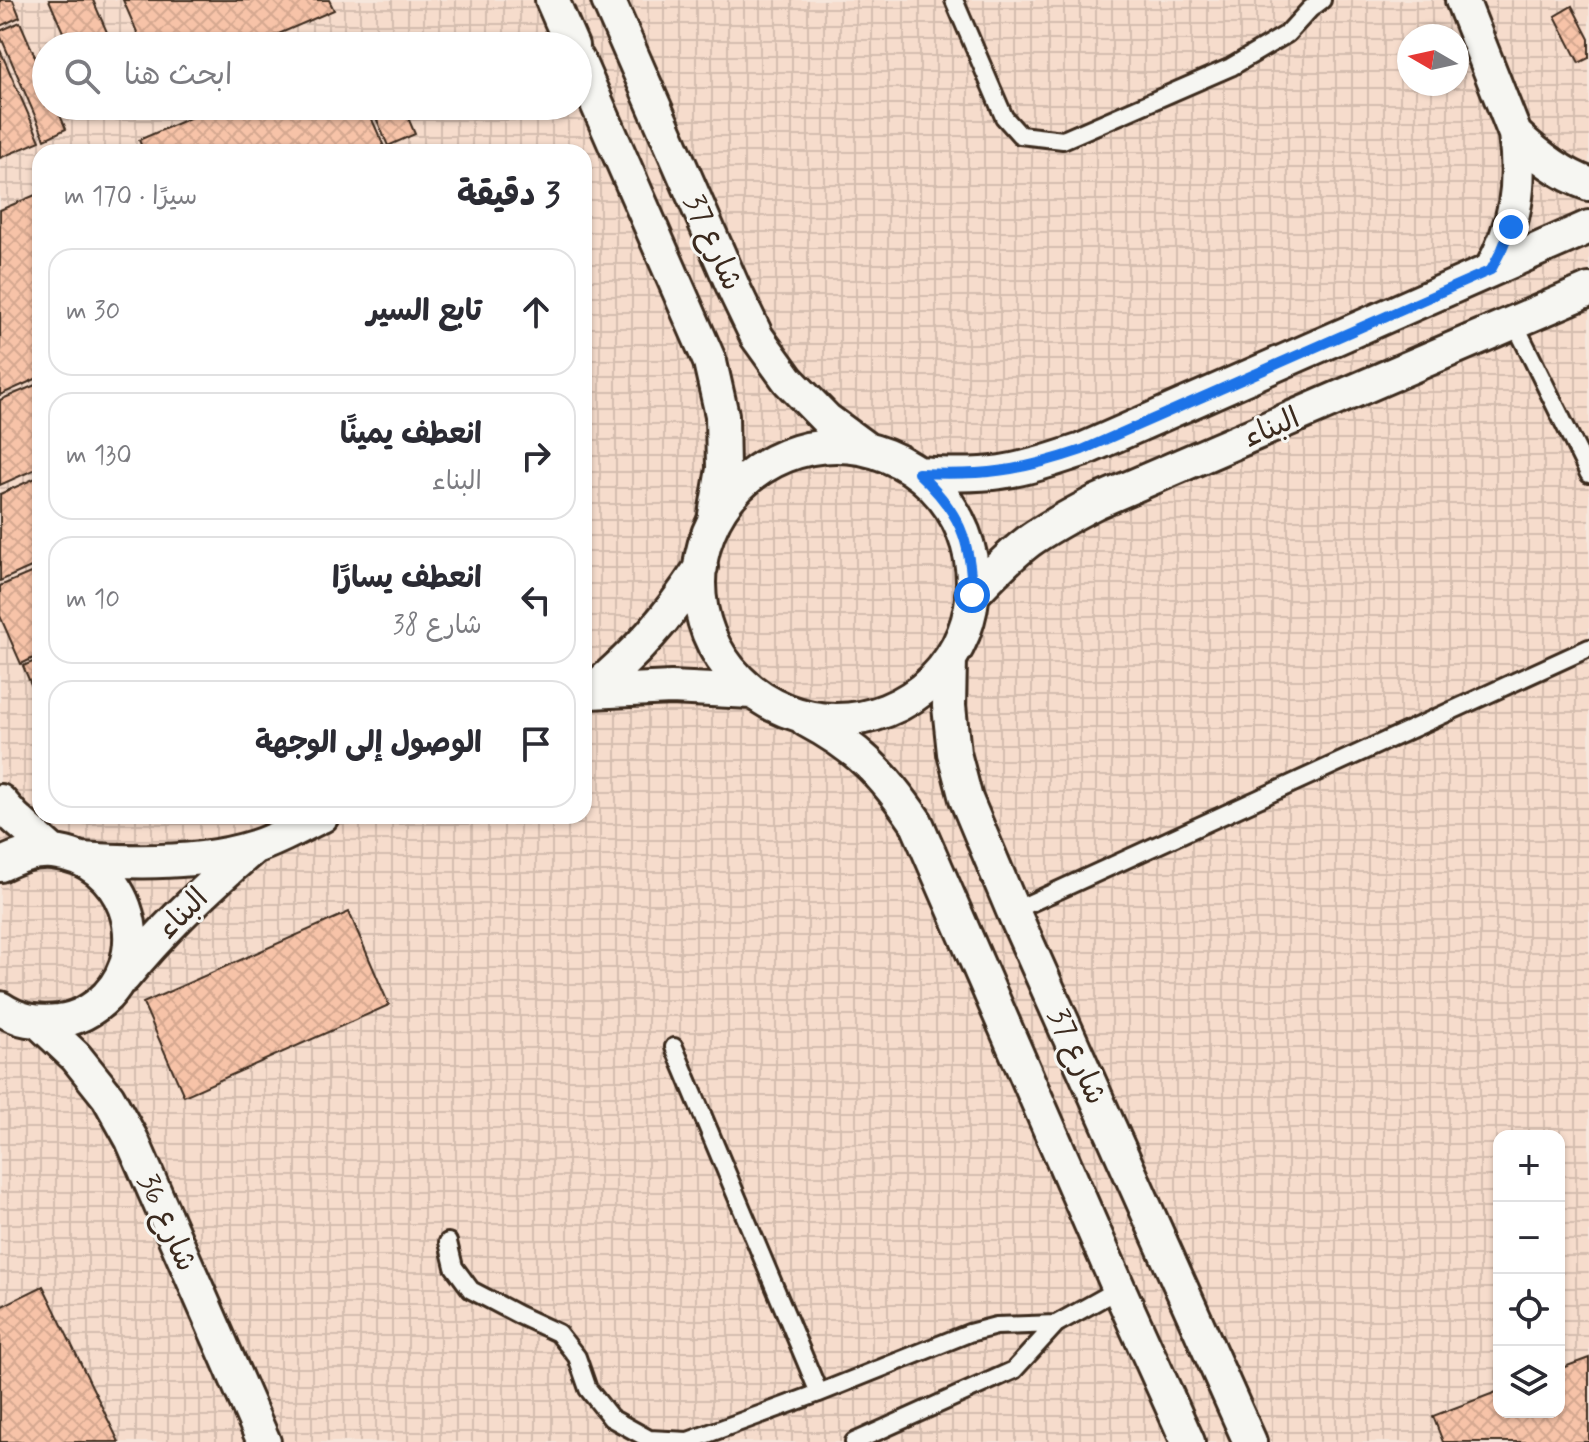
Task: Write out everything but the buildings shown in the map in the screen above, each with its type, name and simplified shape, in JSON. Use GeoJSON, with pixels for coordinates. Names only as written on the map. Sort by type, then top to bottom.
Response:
{"type":"FeatureCollection","features":[{"type":"Feature","properties":{"kind":"street"},"geometry":{"type":"LineString","coordinates":[[552,0],[566,32]]}},
{"type":"Feature","properties":{"kind":"street","name":"شارع 37"},"geometry":{"type":"LineString","coordinates":[[608,0],[757,337],[788,380],[826,419],[868,450]]}},
{"type":"Feature","properties":{"kind":"street"},"geometry":{"type":"LineString","coordinates":[[1462,0],[1515,134],[1518,157],[1516,204],[1511,227],[1491,270]]}},
{"type":"Feature","properties":{"kind":"street","name":"شارع 37"},"geometry":{"type":"LineString","coordinates":[[592,92],[710,362],[722,415],[723,469],[714,522]]}},
{"type":"Feature","properties":{"kind":"street"},"geometry":{"type":"LineString","coordinates":[[1515,134],[1534,153],[1589,184]]}},
{"type":"Feature","properties":{"kind":"street","name":"البناء"},"geometry":{"type":"LineString","coordinates":[[918,473],[960,475],[1002,472],[1042,464],[1082,450],[1589,227]]}},
{"type":"Feature","properties":{"kind":"street","name":"البناء"},"geometry":{"type":"LineString","coordinates":[[972,595],[1029,541],[1096,502],[1589,290]]}},
{"type":"Feature","properties":{"kind":"street"},"geometry":{"type":"LineString","coordinates":[[842,446],[868,450],[894,459],[918,473],[938,492],[955,515],[966,540],[972,567],[969,617],[961,639],[935,679],[893,708],[869,717],[843,720],[793,714],[752,692],[735,676],[710,636],[700,590],[706,544],[714,522],[728,500],[746,480],[767,465],[791,454],[816,448],[842,446]]}},
{"type":"Feature","properties":{"kind":"street"},"geometry":{"type":"LineString","coordinates":[[592,690],[623,665],[652,635],[701,567]]}},
{"type":"Feature","properties":{"kind":"street","name":"شارع 37"},"geometry":{"type":"LineString","coordinates":[[950,659],[949,706],[954,753],[966,799],[1250,1442]]}},
{"type":"Feature","properties":{"kind":"street"},"geometry":{"type":"LineString","coordinates":[[592,694],[671,688],[752,692]]}},
{"type":"Feature","properties":{"kind":"street","name":"شارع 37"},"geometry":{"type":"LineString","coordinates":[[793,714],[830,733],[864,757],[893,787],[916,822],[1188,1442]]}},
{"type":"Feature","properties":{"kind":"street"},"geometry":{"type":"LineString","coordinates":[[0,801],[15,818],[66,855],[105,875],[123,900],[131,928],[129,958],[117,985]]}},
{"type":"Feature","properties":{"kind":"street","name":"البناء"},"geometry":{"type":"LineString","coordinates":[[0,865],[22,855],[66,855],[124,862],[211,856],[254,847],[304,824]]}},
{"type":"Feature","properties":{"kind":"street","name":"البناء"},"geometry":{"type":"LineString","coordinates":[[13,1016],[69,1020],[96,1007],[181,912],[254,847]]}},
{"type":"Feature","properties":{"kind":"street","name":"شارع 36"},"geometry":{"type":"LineString","coordinates":[[13,1016],[76,1057],[108,1097],[132,1140],[264,1442]]}},
{"type":"Feature","properties":{"kind":"lane"},"geometry":{"type":"LineString","coordinates":[[954,0],[1004,117],[1020,135],[1063,140],[1231,67],[1287,34],[1322,0]]}},
{"type":"Feature","properties":{"kind":"lane"},"geometry":{"type":"LineString","coordinates":[[1514,322],[1589,474]]}},
{"type":"Feature","properties":{"kind":"lane"},"geometry":{"type":"LineString","coordinates":[[1013,911],[1589,648]]}},
{"type":"Feature","properties":{"kind":"lane"},"geometry":{"type":"LineString","coordinates":[[674,1047],[819,1393]]}},
{"type":"Feature","properties":{"kind":"lane"},"geometry":{"type":"LineString","coordinates":[[448,1242],[454,1267],[471,1290],[558,1333],[577,1357],[588,1389],[611,1418],[649,1439],[688,1441],[969,1333],[996,1326],[1056,1324]]}},
{"type":"Feature","properties":{"kind":"lane"},"geometry":{"type":"LineString","coordinates":[[854,1442],[1014,1370],[1056,1324],[1119,1289]]}},
{"type":"Feature","properties":{"kind":"shaded area"},"geometry":{"type":"Polygon","coordinates":[[[0,0],[1589,0],[1589,1442],[0,1442],[0,0]]]}},
{"type":"Feature","properties":{"kind":"route"},"geometry":{"type":"LineString","coordinates":[[972,595],[972,567],[966,540],[955,515],[938,492],[918,473],[960,475],[1002,472],[1042,464],[1082,450],[1491,270],[1511,227]]}}]}
